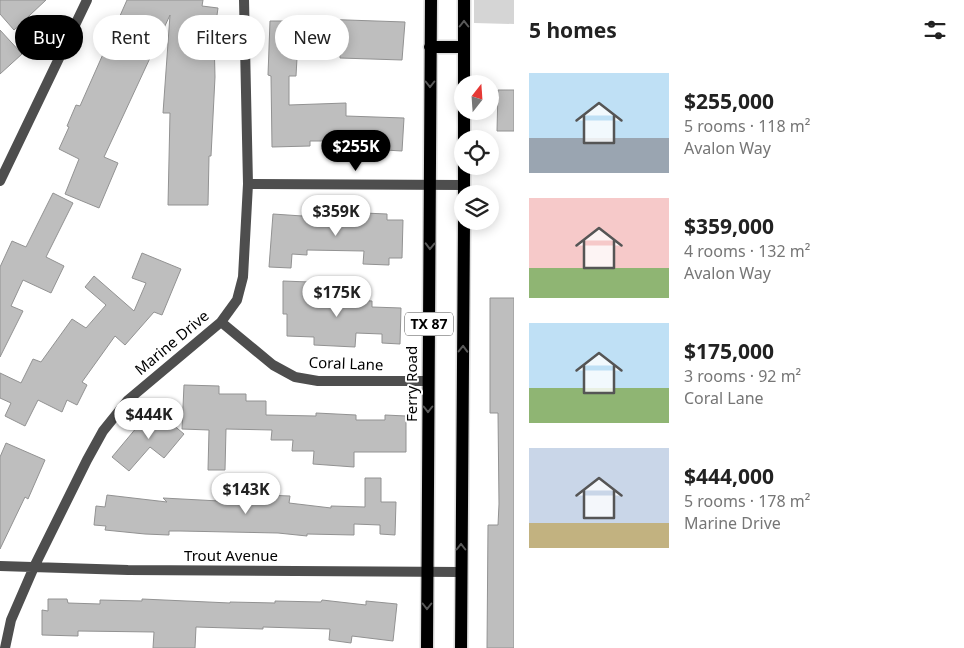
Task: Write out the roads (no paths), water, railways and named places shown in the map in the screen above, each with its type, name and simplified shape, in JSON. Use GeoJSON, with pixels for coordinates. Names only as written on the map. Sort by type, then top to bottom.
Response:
{"type":"FeatureCollection","features":[{"type":"Feature","properties":{"kind":"main road","name":"Ferry Road"},"geometry":{"type":"LineString","coordinates":[[427,648],[431,0]]}},
{"type":"Feature","properties":{"kind":"main road"},"geometry":{"type":"LineString","coordinates":[[464,0],[464,75]]}},
{"type":"Feature","properties":{"kind":"main road"},"geometry":{"type":"LineString","coordinates":[[430,47],[464,47]]}},
{"type":"Feature","properties":{"kind":"main road","name":"TX 87"},"geometry":{"type":"LineString","coordinates":[[461,648],[464,230]]}},
{"type":"Feature","properties":{"kind":"street"},"geometry":{"type":"LineString","coordinates":[[0,181],[87,0]]}},
{"type":"Feature","properties":{"kind":"street","name":"Marine Drive"},"geometry":{"type":"LineString","coordinates":[[5,648],[11,620],[34,567],[87,460],[103,432],[128,400],[221,322],[237,300],[243,276],[248,184],[244,0]]}},
{"type":"Feature","properties":{"kind":"street"},"geometry":{"type":"LineString","coordinates":[[248,184],[431,185],[454,188]]}},
{"type":"Feature","properties":{"kind":"street","name":"Coral Lane"},"geometry":{"type":"LineString","coordinates":[[221,322],[273,364],[295,377],[318,381],[428,380]]}},
{"type":"Feature","properties":{"kind":"street","name":"Trout Avenue"},"geometry":{"type":"LineString","coordinates":[[0,566],[128,570],[461,572]]}}]}
